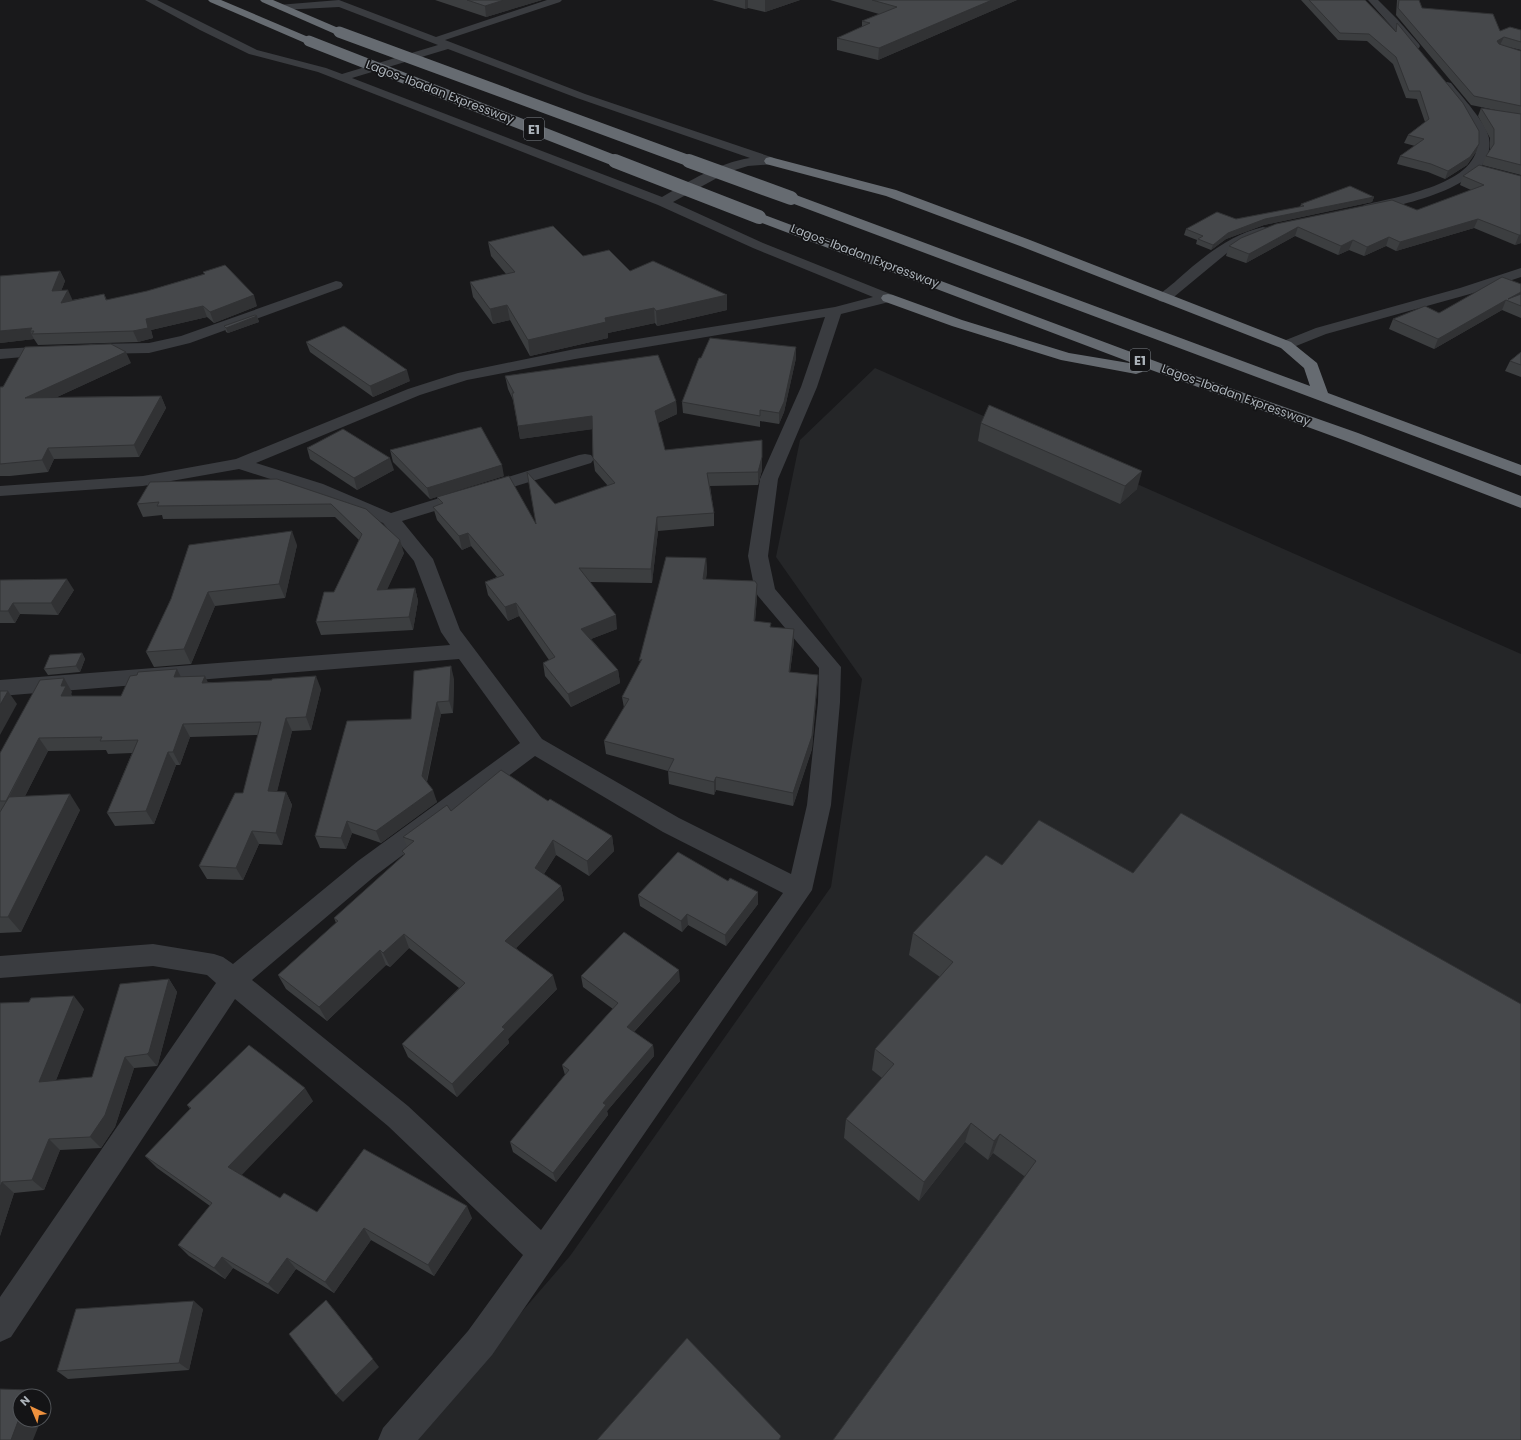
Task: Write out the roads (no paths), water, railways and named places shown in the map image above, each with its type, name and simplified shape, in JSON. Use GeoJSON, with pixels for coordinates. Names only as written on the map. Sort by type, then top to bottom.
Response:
{"type":"FeatureCollection","features":[{"type":"Feature","properties":{"kind":"highway","name":"Lagos-Ibadan Expressway"},"geometry":{"type":"LineString","coordinates":[[213,0],[309,41],[759,217],[1181,376],[1352,437],[1521,502]]}},
{"type":"Feature","properties":{"kind":"highway","name":"Lagos-Ibadan Expressway"},"geometry":{"type":"LineString","coordinates":[[265,0],[339,32],[791,198],[1521,471]]}},
{"type":"Feature","properties":{"kind":"highway"},"geometry":{"type":"LineString","coordinates":[[770,161],[891,193],[1025,243],[1286,345],[1311,366],[1321,396]]}},
{"type":"Feature","properties":{"kind":"highway"},"geometry":{"type":"LineString","coordinates":[[888,298],[957,323],[1067,357],[1181,376]]}},
{"type":"Feature","properties":{"kind":"street"},"geometry":{"type":"LineString","coordinates":[[150,0],[253,52],[322,70],[663,202],[713,226],[821,272],[888,298]]}},
{"type":"Feature","properties":{"kind":"street"},"geometry":{"type":"LineString","coordinates":[[330,0],[581,96],[770,161]]}},
{"type":"Feature","properties":{"kind":"street"},"geometry":{"type":"LineString","coordinates":[[436,40],[557,0]]}},
{"type":"Feature","properties":{"kind":"street"},"geometry":{"type":"LineString","coordinates":[[1373,0],[1423,55]]}},
{"type":"Feature","properties":{"kind":"street"},"geometry":{"type":"LineString","coordinates":[[281,7],[341,4]]}},
{"type":"Feature","properties":{"kind":"street"},"geometry":{"type":"LineString","coordinates":[[341,78],[449,45]]}},
{"type":"Feature","properties":{"kind":"street"},"geometry":{"type":"LineString","coordinates":[[1354,212],[1396,202],[1446,187],[1473,168],[1483,152],[1483,138],[1466,108],[1437,73]]}},
{"type":"Feature","properties":{"kind":"street"},"geometry":{"type":"LineString","coordinates":[[1466,108],[1482,112]]}},
{"type":"Feature","properties":{"kind":"street"},"geometry":{"type":"LineString","coordinates":[[663,202],[724,170],[745,163],[770,161]]}},
{"type":"Feature","properties":{"kind":"street"},"geometry":{"type":"LineString","coordinates":[[1473,168],[1487,172]]}},
{"type":"Feature","properties":{"kind":"street"},"geometry":{"type":"LineString","coordinates":[[1164,298],[1182,285],[1208,261],[1232,243],[1276,228]]}},
{"type":"Feature","properties":{"kind":"street"},"geometry":{"type":"LineString","coordinates":[[1286,345],[1321,331],[1465,291],[1521,272]]}},
{"type":"Feature","properties":{"kind":"street"},"geometry":{"type":"LineString","coordinates":[[0,354],[76,349],[149,348],[185,340],[336,285]]}},
{"type":"Feature","properties":{"kind":"street"},"geometry":{"type":"LineString","coordinates":[[0,491],[143,481],[240,464],[414,392],[464,376],[575,354],[774,322],[888,298]]}},
{"type":"Feature","properties":{"kind":"street"},"geometry":{"type":"LineString","coordinates":[[395,1440],[480,1343],[800,890],[819,805],[830,702],[830,667],[765,591],[758,556],[769,479],[809,387],[835,310]]}},
{"type":"Feature","properties":{"kind":"street"},"geometry":{"type":"LineString","coordinates":[[390,519],[585,459]]}},
{"type":"Feature","properties":{"kind":"street"},"geometry":{"type":"LineString","coordinates":[[240,464],[317,488],[390,519],[423,559],[451,632],[534,745],[671,825],[800,890]]}},
{"type":"Feature","properties":{"kind":"street"},"geometry":{"type":"LineString","coordinates":[[0,688],[464,651]]}},
{"type":"Feature","properties":{"kind":"street"},"geometry":{"type":"LineString","coordinates":[[29,706],[39,686]]}},
{"type":"Feature","properties":{"kind":"street"},"geometry":{"type":"LineString","coordinates":[[0,1326],[233,980],[367,868],[534,745]]}},
{"type":"Feature","properties":{"kind":"street"},"geometry":{"type":"LineString","coordinates":[[0,967],[153,955],[214,965],[398,1116],[543,1253]]}}]}
